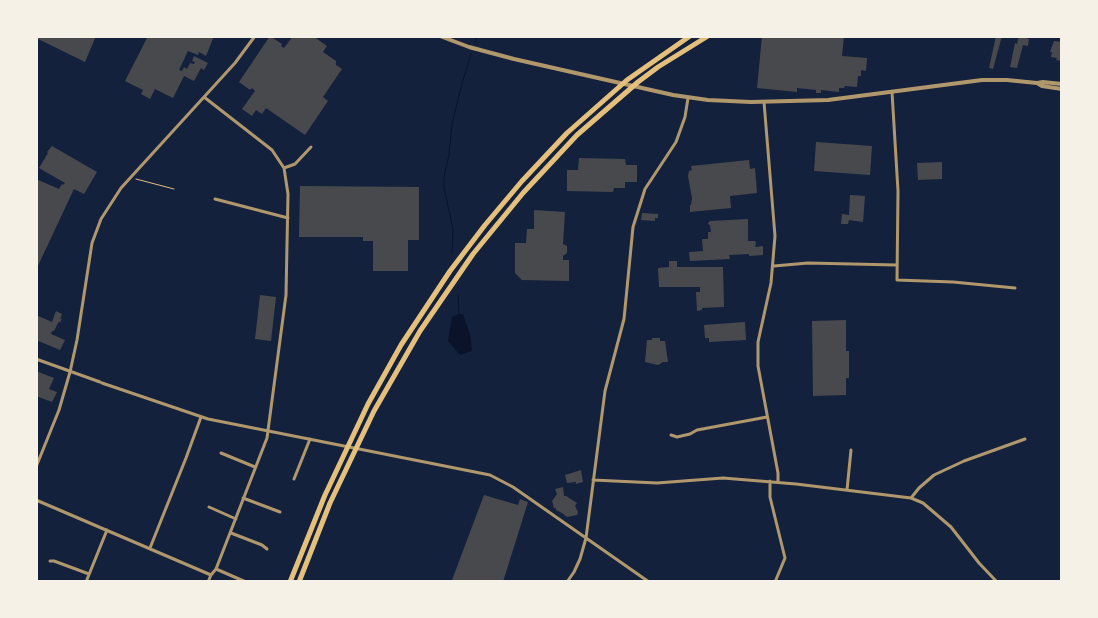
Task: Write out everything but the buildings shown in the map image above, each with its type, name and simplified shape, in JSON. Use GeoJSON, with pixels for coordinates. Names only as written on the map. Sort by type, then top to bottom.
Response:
{"type":"FeatureCollection","features":[{"type":"Feature","properties":{"kind":"highway"},"geometry":{"type":"LineString","coordinates":[[290,582],[315,518],[352,436],[384,374],[425,308],[485,225],[522,181],[567,133],[627,80],[690,36]]}},
{"type":"Feature","properties":{"kind":"highway"},"geometry":{"type":"LineString","coordinates":[[299,582],[330,503],[359,440],[390,382],[435,308],[473,254],[523,192],[577,135],[638,82],[658,67],[708,36]]}},
{"type":"Feature","properties":{"kind":"street"},"geometry":{"type":"LineString","coordinates":[[36,466],[59,410],[70,372],[77,340],[92,243],[106,208],[130,177],[235,63],[255,36]]}},
{"type":"Feature","properties":{"kind":"street"},"geometry":{"type":"LineString","coordinates":[[440,36],[469,47],[514,59],[688,98],[729,102],[828,100],[982,80],[1062,84]]}},
{"type":"Feature","properties":{"kind":"street"},"geometry":{"type":"LineString","coordinates":[[1037,83],[1042,86],[1062,89]]}},
{"type":"Feature","properties":{"kind":"street"},"geometry":{"type":"LineString","coordinates":[[892,92],[898,191],[896,278],[898,281],[953,282],[1015,288]]}},
{"type":"Feature","properties":{"kind":"street"},"geometry":{"type":"LineString","coordinates":[[204,97],[272,150],[284,168],[287,182],[288,218],[286,295],[268,431],[264,447],[231,533],[216,569],[208,582]]}},
{"type":"Feature","properties":{"kind":"street"},"geometry":{"type":"LineString","coordinates":[[567,582],[574,572],[586,538],[604,390],[625,313],[633,227],[645,190],[678,136],[685,117],[688,98]]}},
{"type":"Feature","properties":{"kind":"street"},"geometry":{"type":"LineString","coordinates":[[764,102],[774,217],[774,266],[757,353],[778,482]]}},
{"type":"Feature","properties":{"kind":"street"},"geometry":{"type":"LineString","coordinates":[[284,168],[300,160],[311,147]]}},
{"type":"Feature","properties":{"kind":"street"},"geometry":{"type":"LineString","coordinates":[[215,198],[288,218]]}},
{"type":"Feature","properties":{"kind":"street"},"geometry":{"type":"LineString","coordinates":[[774,266],[808,262],[896,265]]}},
{"type":"Feature","properties":{"kind":"street"},"geometry":{"type":"LineString","coordinates":[[36,359],[201,417],[490,475],[513,487],[649,582]]}},
{"type":"Feature","properties":{"kind":"street"},"geometry":{"type":"LineString","coordinates":[[150,548],[201,417]]}},
{"type":"Feature","properties":{"kind":"street"},"geometry":{"type":"LineString","coordinates":[[671,435],[677,437],[697,430],[767,417]]}},
{"type":"Feature","properties":{"kind":"street"},"geometry":{"type":"LineString","coordinates":[[294,479],[310,439]]}},
{"type":"Feature","properties":{"kind":"street"},"geometry":{"type":"LineString","coordinates":[[911,498],[919,488],[939,473],[993,449],[1025,439]]}},
{"type":"Feature","properties":{"kind":"street"},"geometry":{"type":"LineString","coordinates":[[847,490],[851,450]]}},
{"type":"Feature","properties":{"kind":"street"},"geometry":{"type":"LineString","coordinates":[[221,453],[255,467]]}},
{"type":"Feature","properties":{"kind":"street"},"geometry":{"type":"LineString","coordinates":[[593,480],[657,483],[723,478],[770,481],[911,498],[923,504],[951,527],[979,563],[997,582]]}},
{"type":"Feature","properties":{"kind":"street"},"geometry":{"type":"LineString","coordinates":[[770,481],[770,497],[785,558],[775,582]]}},
{"type":"Feature","properties":{"kind":"street"},"geometry":{"type":"LineString","coordinates":[[243,498],[280,512]]}},
{"type":"Feature","properties":{"kind":"street"},"geometry":{"type":"LineString","coordinates":[[36,500],[211,575]]}},
{"type":"Feature","properties":{"kind":"street"},"geometry":{"type":"LineString","coordinates":[[209,507],[236,519]]}},
{"type":"Feature","properties":{"kind":"street"},"geometry":{"type":"LineString","coordinates":[[86,582],[107,530]]}},
{"type":"Feature","properties":{"kind":"street"},"geometry":{"type":"LineString","coordinates":[[231,533],[262,545],[267,549]]}},
{"type":"Feature","properties":{"kind":"street"},"geometry":{"type":"LineString","coordinates":[[50,560],[89,574]]}},
{"type":"Feature","properties":{"kind":"street"},"geometry":{"type":"LineString","coordinates":[[216,569],[246,582]]}},
{"type":"Feature","properties":{"kind":"path"},"geometry":{"type":"LineString","coordinates":[[130,177],[174,189]]}},
{"type":"Feature","properties":{"kind":"water"},"geometry":{"type":"Polygon","coordinates":[[[463,314],[470,334],[472,351],[460,355],[448,341],[452,317],[463,314]]]}},
{"type":"Feature","properties":{"kind":"waterway"},"geometry":{"type":"LineString","coordinates":[[475,43],[477,36]]}},
{"type":"Feature","properties":{"kind":"waterway"},"geometry":{"type":"LineString","coordinates":[[452,254],[453,229],[444,188],[444,176],[449,155],[452,124],[471,54]]}},
{"type":"Feature","properties":{"kind":"waterway"},"geometry":{"type":"LineString","coordinates":[[458,295],[459,314]]}}]}
